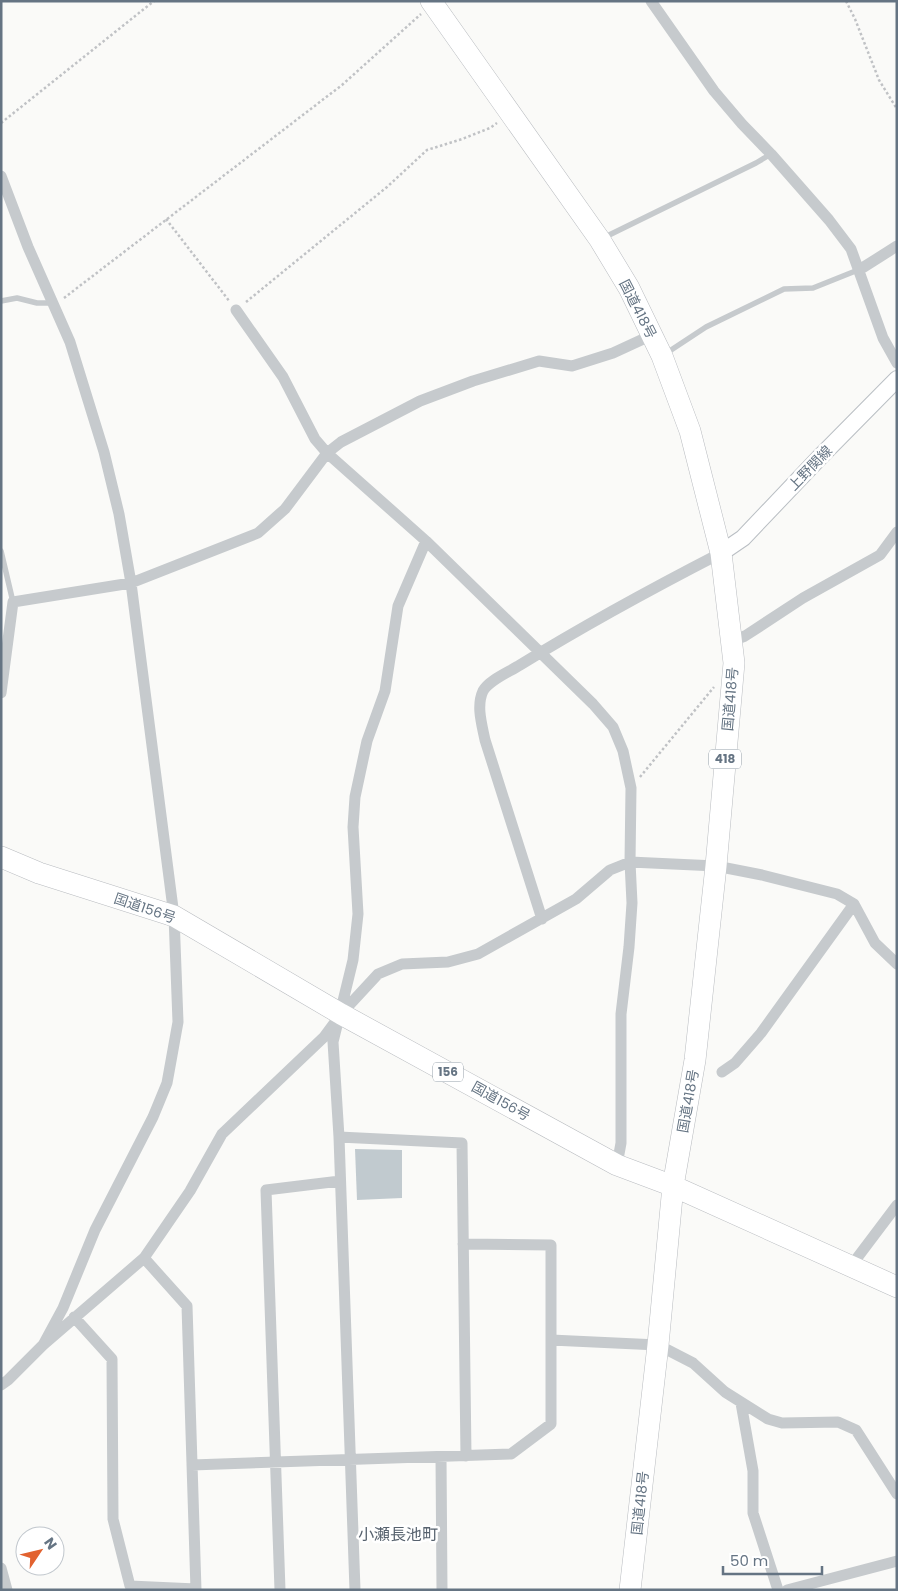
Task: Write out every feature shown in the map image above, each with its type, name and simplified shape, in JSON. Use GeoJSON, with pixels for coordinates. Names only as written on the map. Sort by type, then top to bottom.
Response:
{"type":"FeatureCollection","features":[{"type":"Feature","properties":{"kind":"highway","name":"国道418号"},"geometry":{"type":"LineString","coordinates":[[437,3],[510,114],[600,240],[629,288],[662,356],[690,431],[721,553],[732,641],[734,662],[716,866],[695,1060],[673,1186],[658,1345],[630,1590]]}},
{"type":"Feature","properties":{"kind":"highway","name":"国道156号"},"geometry":{"type":"LineString","coordinates":[[1,857],[40,873],[174,916],[341,1014],[617,1165],[673,1186],[897,1287]]}},
{"type":"Feature","properties":{"kind":"main road","name":"上野関線"},"geometry":{"type":"LineString","coordinates":[[721,553],[743,538],[897,379]]}},
{"type":"Feature","properties":{"kind":"street"},"geometry":{"type":"LineString","coordinates":[[651,1],[714,91],[829,220],[851,249],[883,338],[897,363]]}},
{"type":"Feature","properties":{"kind":"street"},"geometry":{"type":"LineString","coordinates":[[1,176],[28,247],[70,342],[104,452],[119,514],[131,582],[174,916],[178,1022],[167,1082],[153,1117],[95,1230],[63,1308],[42,1345]]}},
{"type":"Feature","properties":{"kind":"street"},"geometry":{"type":"LineString","coordinates":[[858,270],[897,246]]}},
{"type":"Feature","properties":{"kind":"street"},"geometry":{"type":"LineString","coordinates":[[236,310],[283,377],[315,439],[327,453],[426,542],[593,704],[613,728],[623,751],[631,788],[630,862],[632,903],[621,1014],[621,1143],[617,1165]]}},
{"type":"Feature","properties":{"kind":"street"},"geometry":{"type":"LineString","coordinates":[[1,693],[13,602],[131,582],[258,533],[285,509],[327,453],[342,442],[420,401],[473,381],[539,361],[572,366],[613,353],[652,335]]}},
{"type":"Feature","properties":{"kind":"street"},"geometry":{"type":"LineString","coordinates":[[732,641],[745,636],[803,598],[880,555],[897,532]]}},
{"type":"Feature","properties":{"kind":"street"},"geometry":{"type":"LineString","coordinates":[[356,1590],[339,1137],[333,1042],[353,960],[358,914],[353,827],[355,797],[367,741],[385,691],[398,606],[426,542]]}},
{"type":"Feature","properties":{"kind":"street"},"geometry":{"type":"LineString","coordinates":[[542,919],[485,740],[480,710],[483,691],[492,682],[540,653],[676,576],[721,553]]}},
{"type":"Feature","properties":{"kind":"street"},"geometry":{"type":"LineString","coordinates":[[1,1385],[42,1345],[144,1258],[190,1191],[222,1134],[324,1037],[341,1014],[378,974],[402,964],[448,962],[478,954],[576,899],[610,870],[630,862],[716,866],[762,874],[837,894],[854,904],[875,943],[897,964]]}},
{"type":"Feature","properties":{"kind":"street"},"geometry":{"type":"LineString","coordinates":[[722,1072],[735,1063],[761,1033],[854,904]]}},
{"type":"Feature","properties":{"kind":"street"},"geometry":{"type":"LineString","coordinates":[[339,1137],[462,1143],[466,1456]]}},
{"type":"Feature","properties":{"kind":"street"},"geometry":{"type":"LineString","coordinates":[[280,1590],[266,1190],[340,1181]]}},
{"type":"Feature","properties":{"kind":"street"},"geometry":{"type":"LineString","coordinates":[[851,1266],[897,1205]]}},
{"type":"Feature","properties":{"kind":"street"},"geometry":{"type":"LineString","coordinates":[[192,1465],[511,1454],[551,1424],[551,1245],[463,1244]]}},
{"type":"Feature","properties":{"kind":"street"},"geometry":{"type":"LineString","coordinates":[[74,1317],[112,1359],[113,1520],[130,1586],[196,1589],[187,1306],[144,1258]]}},
{"type":"Feature","properties":{"kind":"street"},"geometry":{"type":"LineString","coordinates":[[551,1340],[658,1345],[693,1363],[725,1392],[768,1419],[782,1423],[838,1422],[856,1430],[897,1494]]}},
{"type":"Feature","properties":{"kind":"street"},"geometry":{"type":"LineString","coordinates":[[741,1403],[753,1471],[754,1513],[778,1590]]}},
{"type":"Feature","properties":{"kind":"street"},"geometry":{"type":"LineString","coordinates":[[441,1457],[442,1590]]}},
{"type":"Feature","properties":{"kind":"street"},"geometry":{"type":"LineString","coordinates":[[788,1590],[897,1561]]}},
{"type":"Feature","properties":{"kind":"street"},"geometry":{"type":"LineString","coordinates":[[1,1568],[7,1590]]}},
{"type":"Feature","properties":{"kind":"lane"},"geometry":{"type":"LineString","coordinates":[[600,240],[771,154]]}},
{"type":"Feature","properties":{"kind":"lane"},"geometry":{"type":"LineString","coordinates":[[662,356],[706,327],[784,289],[813,288],[858,270]]}},
{"type":"Feature","properties":{"kind":"lane"},"geometry":{"type":"LineString","coordinates":[[1,301],[17,298],[53,304]]}},
{"type":"Feature","properties":{"kind":"lane"},"geometry":{"type":"LineString","coordinates":[[1,550],[13,602]]}},
{"type":"Feature","properties":{"kind":"path"},"geometry":{"type":"LineString","coordinates":[[1,123],[154,1]]}},
{"type":"Feature","properties":{"kind":"path"},"geometry":{"type":"LineString","coordinates":[[847,1],[879,80],[897,109]]}},
{"type":"Feature","properties":{"kind":"path"},"geometry":{"type":"LineString","coordinates":[[53,304],[68,296],[342,85],[437,3]]}},
{"type":"Feature","properties":{"kind":"path"},"geometry":{"type":"LineString","coordinates":[[166,219],[236,310],[387,186],[427,150],[490,128],[510,114]]}},
{"type":"Feature","properties":{"kind":"path"},"geometry":{"type":"LineString","coordinates":[[631,788],[716,685]]}},
{"type":"Feature","properties":{"kind":"shaded area"},"geometry":{"type":"Polygon","coordinates":[[[355,1149],[402,1150],[402,1198],[357,1200],[355,1149]]]}},
{"type":"Feature","properties":{"kind":"district","name":"小瀬長池町"},"geometry":{"type":"Point","coordinates":[398,1534]}}]}
